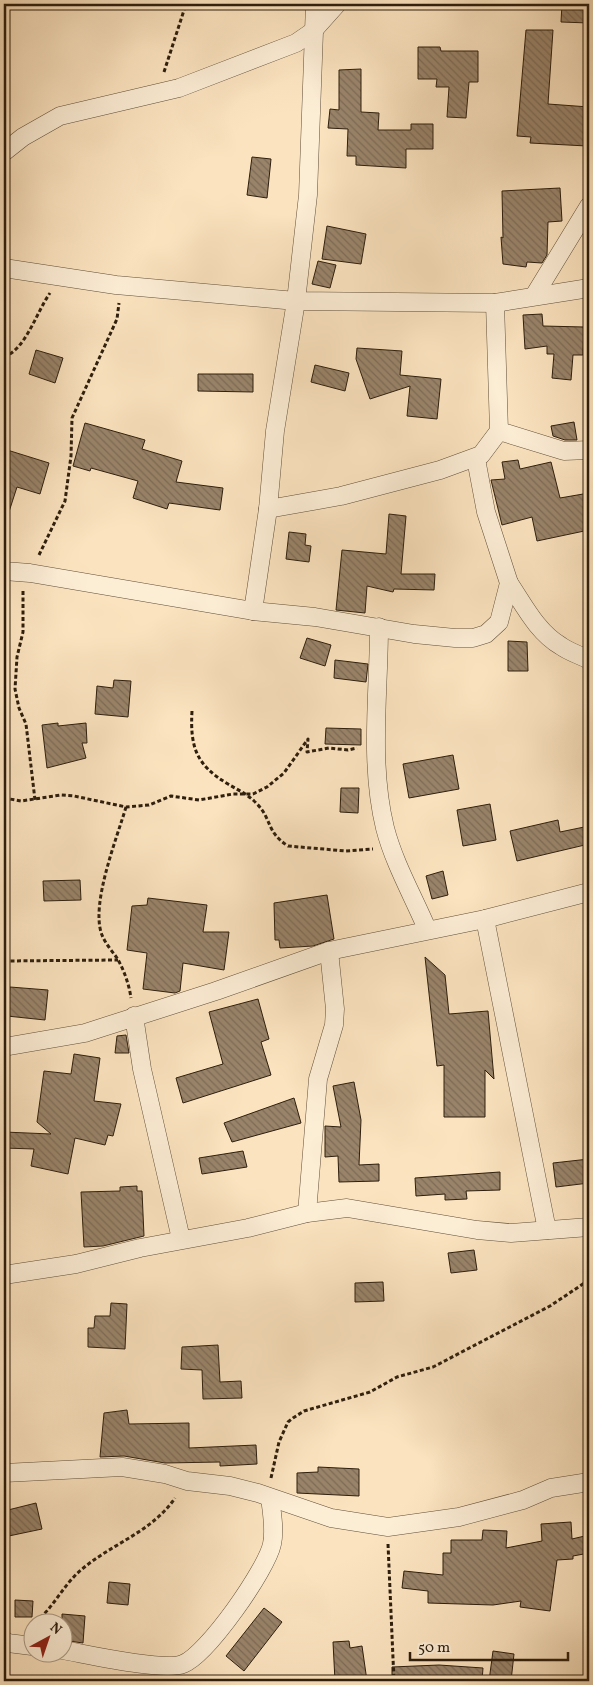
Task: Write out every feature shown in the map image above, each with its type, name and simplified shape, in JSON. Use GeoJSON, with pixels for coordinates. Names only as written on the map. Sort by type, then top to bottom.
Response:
{"type":"FeatureCollection","features":[{"type":"Feature","properties":{"kind":"street"},"geometry":{"type":"LineString","coordinates":[[253,612],[268,509],[275,431],[296,301],[308,195],[313,93],[312,32],[315,4]]}},
{"type":"Feature","properties":{"kind":"street"},"geometry":{"type":"LineString","coordinates":[[4,152],[23,137],[60,116],[179,88],[280,50],[312,32],[337,4]]}},
{"type":"Feature","properties":{"kind":"street"},"geometry":{"type":"LineString","coordinates":[[534,296],[551,265],[574,234],[589,206]]}},
{"type":"Feature","properties":{"kind":"street"},"geometry":{"type":"LineString","coordinates":[[4,268],[116,285],[296,301],[495,303],[589,288]]}},
{"type":"Feature","properties":{"kind":"street"},"geometry":{"type":"LineString","coordinates":[[268,509],[341,496],[476,458],[499,431],[495,303]]}},
{"type":"Feature","properties":{"kind":"street"},"geometry":{"type":"LineString","coordinates":[[499,431],[564,451],[589,450]]}},
{"type":"Feature","properties":{"kind":"street"},"geometry":{"type":"LineString","coordinates":[[476,458],[486,512],[508,583],[536,624],[548,636],[561,647],[589,660]]}},
{"type":"Feature","properties":{"kind":"street"},"geometry":{"type":"LineString","coordinates":[[4,571],[26,573],[253,612],[315,617],[414,634],[455,638],[473,638],[486,634],[498,622],[508,583]]}},
{"type":"Feature","properties":{"kind":"street"},"geometry":{"type":"LineString","coordinates":[[379,627],[378,776],[385,825],[390,845],[427,929]]}},
{"type":"Feature","properties":{"kind":"street"},"geometry":{"type":"LineString","coordinates":[[4,1046],[86,1033],[216,991],[329,951],[427,929],[485,919],[589,892]]}},
{"type":"Feature","properties":{"kind":"street"},"geometry":{"type":"LineString","coordinates":[[485,919],[546,1230]]}},
{"type":"Feature","properties":{"kind":"street"},"geometry":{"type":"LineString","coordinates":[[307,1213],[318,1079],[334,1025],[335,1009],[329,951]]}},
{"type":"Feature","properties":{"kind":"street"},"geometry":{"type":"LineString","coordinates":[[134,1016],[142,1069],[181,1239]]}},
{"type":"Feature","properties":{"kind":"street"},"geometry":{"type":"LineString","coordinates":[[4,1275],[76,1264],[181,1239],[248,1228],[307,1213],[347,1208],[477,1230],[511,1233],[589,1227]]}},
{"type":"Feature","properties":{"kind":"street"},"geometry":{"type":"LineString","coordinates":[[4,1473],[122,1467],[165,1474],[187,1481],[230,1486],[331,1518],[388,1527],[458,1517],[522,1500],[551,1488],[589,1482]]}},
{"type":"Feature","properties":{"kind":"street"},"geometry":{"type":"LineString","coordinates":[[72,1652],[156,1665],[173,1665],[182,1664],[202,1651],[244,1595],[264,1564],[272,1544],[270,1498]]}},
{"type":"Feature","properties":{"kind":"street"},"geometry":{"type":"LineString","coordinates":[[4,1640],[8,1643],[22,1645]]}},
{"type":"Feature","properties":{"kind":"path"},"geometry":{"type":"LineString","coordinates":[[158,93],[186,4]]}},
{"type":"Feature","properties":{"kind":"path"},"geometry":{"type":"LineString","coordinates":[[4,357],[16,350],[27,335],[41,305],[63,277]]}},
{"type":"Feature","properties":{"kind":"path"},"geometry":{"type":"LineString","coordinates":[[34,800],[26,724],[19,708],[15,689],[17,656],[24,632],[26,573],[65,501],[71,456],[72,418],[117,319],[119,308],[116,285]]}},
{"type":"Feature","properties":{"kind":"path"},"geometry":{"type":"LineString","coordinates":[[192,711],[191,732],[199,759],[213,775],[246,795],[260,808],[275,837],[288,846],[369,850],[390,845]]}},
{"type":"Feature","properties":{"kind":"path"},"geometry":{"type":"LineString","coordinates":[[4,798],[20,802],[61,795],[126,806],[148,805],[171,796],[200,800],[232,794],[246,795],[267,787],[284,773],[308,739],[307,752],[329,748],[348,750],[364,746],[377,738]]}},
{"type":"Feature","properties":{"kind":"path"},"geometry":{"type":"LineString","coordinates":[[126,806],[106,873],[99,920],[102,935],[118,960],[129,984],[134,1016]]}},
{"type":"Feature","properties":{"kind":"path"},"geometry":{"type":"LineString","coordinates":[[4,961],[118,960]]}},
{"type":"Feature","properties":{"kind":"path"},"geometry":{"type":"LineString","coordinates":[[270,1498],[271,1476],[279,1442],[288,1422],[292,1418],[304,1411],[370,1392],[397,1377],[440,1363],[550,1306],[589,1280]]}},
{"type":"Feature","properties":{"kind":"path"},"geometry":{"type":"LineString","coordinates":[[44,1612],[80,1571],[106,1551],[130,1538],[154,1521],[173,1501],[187,1481]]}},
{"type":"Feature","properties":{"kind":"path"},"geometry":{"type":"LineString","coordinates":[[388,1527],[394,1681]]}},
{"type":"Feature","properties":{"kind":"building"},"geometry":{"type":"Polygon","coordinates":[[[562,4],[589,4],[589,23],[561,22],[562,4]]]}},
{"type":"Feature","properties":{"kind":"building"},"geometry":{"type":"Polygon","coordinates":[[[526,30],[553,30],[548,104],[589,107],[589,130],[586,130],[587,146],[530,143],[531,137],[517,136],[526,30]]]}},
{"type":"Feature","properties":{"kind":"building"},"geometry":{"type":"Polygon","coordinates":[[[418,47],[440,47],[441,51],[478,51],[478,82],[469,82],[466,118],[447,117],[449,87],[436,87],[437,79],[418,79],[418,47]]]}},
{"type":"Feature","properties":{"kind":"building"},"geometry":{"type":"Polygon","coordinates":[[[361,69],[361,112],[379,113],[378,130],[411,130],[411,124],[433,124],[433,149],[406,149],[406,168],[356,165],[356,156],[347,156],[348,129],[328,128],[330,109],[339,110],[339,70],[361,69]]]}},
{"type":"Feature","properties":{"kind":"building"},"geometry":{"type":"Polygon","coordinates":[[[252,157],[271,159],[267,198],[247,195],[252,157]]]}},
{"type":"Feature","properties":{"kind":"building"},"geometry":{"type":"Polygon","coordinates":[[[560,188],[562,221],[548,222],[547,255],[542,263],[527,262],[526,267],[503,264],[501,237],[503,238],[502,191],[560,188]]]}},
{"type":"Feature","properties":{"kind":"building"},"geometry":{"type":"Polygon","coordinates":[[[327,226],[366,234],[361,264],[322,259],[327,226]]]}},
{"type":"Feature","properties":{"kind":"building"},"geometry":{"type":"Polygon","coordinates":[[[318,261],[336,265],[330,288],[312,284],[318,261]]]}},
{"type":"Feature","properties":{"kind":"building"},"geometry":{"type":"Polygon","coordinates":[[[542,314],[543,326],[584,327],[583,355],[573,355],[571,380],[552,378],[554,354],[547,354],[547,346],[525,349],[523,315],[542,314]]]}},
{"type":"Feature","properties":{"kind":"building"},"geometry":{"type":"Polygon","coordinates":[[[357,348],[402,351],[400,375],[441,379],[437,419],[407,416],[410,386],[370,399],[356,359],[357,348]]]}},
{"type":"Feature","properties":{"kind":"building"},"geometry":{"type":"Polygon","coordinates":[[[36,350],[63,358],[55,383],[29,374],[36,350]]]}},
{"type":"Feature","properties":{"kind":"building"},"geometry":{"type":"Polygon","coordinates":[[[315,365],[349,373],[345,391],[311,382],[315,365]]]}},
{"type":"Feature","properties":{"kind":"building"},"geometry":{"type":"Polygon","coordinates":[[[198,374],[253,374],[253,392],[198,391],[198,374]]]}},
{"type":"Feature","properties":{"kind":"building"},"geometry":{"type":"Polygon","coordinates":[[[574,422],[577,440],[565,440],[553,436],[551,426],[574,422]]]}},
{"type":"Feature","properties":{"kind":"building"},"geometry":{"type":"Polygon","coordinates":[[[85,423],[145,440],[142,449],[182,461],[176,482],[223,488],[220,510],[169,503],[167,509],[133,498],[138,481],[91,468],[90,471],[73,466],[85,423]]]}},
{"type":"Feature","properties":{"kind":"building"},"geometry":{"type":"Polygon","coordinates":[[[4,449],[49,463],[40,494],[17,487],[7,518],[4,517],[4,449]]]}},
{"type":"Feature","properties":{"kind":"building"},"geometry":{"type":"Polygon","coordinates":[[[518,460],[520,469],[551,462],[560,498],[589,493],[589,530],[537,541],[532,517],[502,525],[491,480],[505,479],[502,462],[518,460]]]}},
{"type":"Feature","properties":{"kind":"building"},"geometry":{"type":"Polygon","coordinates":[[[389,514],[406,516],[401,574],[435,574],[434,590],[394,589],[393,592],[367,586],[365,613],[336,610],[342,550],[386,554],[389,514]]]}},
{"type":"Feature","properties":{"kind":"building"},"geometry":{"type":"Polygon","coordinates":[[[289,532],[306,534],[305,545],[311,546],[309,562],[286,559],[289,532]]]}},
{"type":"Feature","properties":{"kind":"building"},"geometry":{"type":"Polygon","coordinates":[[[307,638],[331,645],[325,666],[300,658],[307,638]]]}},
{"type":"Feature","properties":{"kind":"building"},"geometry":{"type":"Polygon","coordinates":[[[508,641],[527,642],[528,671],[508,671],[508,641]]]}},
{"type":"Feature","properties":{"kind":"building"},"geometry":{"type":"Polygon","coordinates":[[[335,660],[368,664],[366,682],[334,678],[335,660]]]}},
{"type":"Feature","properties":{"kind":"building"},"geometry":{"type":"Polygon","coordinates":[[[114,680],[131,681],[128,717],[95,714],[97,686],[113,688],[114,680]]]}},
{"type":"Feature","properties":{"kind":"building"},"geometry":{"type":"Polygon","coordinates":[[[58,723],[58,726],[86,723],[87,743],[82,743],[86,758],[47,768],[42,725],[58,723]]]}},
{"type":"Feature","properties":{"kind":"building"},"geometry":{"type":"Polygon","coordinates":[[[326,728],[361,729],[361,745],[325,744],[326,728]]]}},
{"type":"Feature","properties":{"kind":"building"},"geometry":{"type":"Polygon","coordinates":[[[453,755],[459,789],[409,798],[403,764],[453,755]]]}},
{"type":"Feature","properties":{"kind":"building"},"geometry":{"type":"Polygon","coordinates":[[[341,788],[359,788],[358,813],[340,812],[341,788]]]}},
{"type":"Feature","properties":{"kind":"building"},"geometry":{"type":"Polygon","coordinates":[[[490,804],[496,840],[463,846],[457,810],[490,804]]]}},
{"type":"Feature","properties":{"kind":"building"},"geometry":{"type":"Polygon","coordinates":[[[558,820],[560,832],[589,826],[589,844],[517,861],[510,831],[558,820]]]}},
{"type":"Feature","properties":{"kind":"building"},"geometry":{"type":"Polygon","coordinates":[[[443,871],[448,895],[432,899],[426,876],[443,871]]]}},
{"type":"Feature","properties":{"kind":"building"},"geometry":{"type":"Polygon","coordinates":[[[80,880],[81,900],[44,901],[43,881],[80,880]]]}},
{"type":"Feature","properties":{"kind":"building"},"geometry":{"type":"Polygon","coordinates":[[[327,895],[334,939],[313,946],[280,948],[279,940],[275,940],[274,903],[327,895]]]}},
{"type":"Feature","properties":{"kind":"building"},"geometry":{"type":"Polygon","coordinates":[[[148,898],[207,905],[203,932],[229,932],[224,970],[183,963],[180,991],[175,993],[143,989],[147,953],[127,950],[132,906],[147,905],[148,898]]]}},
{"type":"Feature","properties":{"kind":"building"},"geometry":{"type":"Polygon","coordinates":[[[425,957],[445,975],[449,1014],[488,1011],[494,1079],[485,1070],[485,1117],[444,1117],[444,1065],[437,1066],[425,957]]]}},
{"type":"Feature","properties":{"kind":"building"},"geometry":{"type":"Polygon","coordinates":[[[10,987],[48,990],[45,1020],[7,1016],[10,987]]]}},
{"type":"Feature","properties":{"kind":"building"},"geometry":{"type":"Polygon","coordinates":[[[258,999],[269,1039],[261,1042],[271,1075],[183,1103],[176,1078],[223,1064],[209,1012],[258,999]]]}},
{"type":"Feature","properties":{"kind":"building"},"geometry":{"type":"Polygon","coordinates":[[[126,1035],[129,1053],[115,1053],[117,1036],[126,1035]]]}},
{"type":"Feature","properties":{"kind":"building"},"geometry":{"type":"Polygon","coordinates":[[[74,1054],[100,1058],[94,1101],[121,1104],[113,1136],[108,1135],[105,1145],[75,1138],[68,1174],[31,1166],[34,1149],[4,1148],[4,1132],[51,1134],[37,1122],[44,1071],[71,1074],[74,1054]]]}},
{"type":"Feature","properties":{"kind":"building"},"geometry":{"type":"Polygon","coordinates":[[[354,1082],[361,1120],[359,1165],[379,1164],[379,1181],[339,1182],[338,1156],[325,1157],[325,1126],[341,1127],[333,1086],[354,1082]]]}},
{"type":"Feature","properties":{"kind":"building"},"geometry":{"type":"Polygon","coordinates":[[[294,1098],[301,1123],[232,1142],[224,1123],[294,1098]]]}},
{"type":"Feature","properties":{"kind":"building"},"geometry":{"type":"Polygon","coordinates":[[[243,1151],[247,1167],[202,1174],[199,1158],[243,1151]]]}},
{"type":"Feature","properties":{"kind":"building"},"geometry":{"type":"Polygon","coordinates":[[[589,1159],[589,1183],[556,1187],[553,1163],[589,1159]]]}},
{"type":"Feature","properties":{"kind":"building"},"geometry":{"type":"Polygon","coordinates":[[[500,1172],[500,1190],[466,1191],[467,1199],[445,1200],[445,1194],[416,1196],[415,1178],[500,1172]]]}},
{"type":"Feature","properties":{"kind":"building"},"geometry":{"type":"Polygon","coordinates":[[[137,1186],[137,1191],[142,1191],[144,1236],[103,1246],[84,1247],[81,1192],[120,1191],[120,1187],[137,1186]]]}},
{"type":"Feature","properties":{"kind":"building"},"geometry":{"type":"Polygon","coordinates":[[[474,1250],[477,1270],[451,1273],[448,1253],[474,1250]]]}},
{"type":"Feature","properties":{"kind":"building"},"geometry":{"type":"Polygon","coordinates":[[[383,1282],[384,1301],[355,1302],[355,1283],[383,1282]]]}},
{"type":"Feature","properties":{"kind":"building"},"geometry":{"type":"Polygon","coordinates":[[[111,1303],[127,1304],[125,1349],[88,1347],[88,1328],[94,1328],[95,1316],[110,1316],[111,1303]]]}},
{"type":"Feature","properties":{"kind":"building"},"geometry":{"type":"Polygon","coordinates":[[[218,1345],[220,1382],[241,1381],[242,1398],[203,1399],[202,1370],[181,1369],[182,1347],[218,1345]]]}},
{"type":"Feature","properties":{"kind":"building"},"geometry":{"type":"Polygon","coordinates":[[[127,1410],[129,1424],[189,1423],[189,1448],[256,1445],[257,1464],[220,1466],[220,1462],[165,1463],[124,1456],[100,1457],[104,1413],[127,1410]]]}},
{"type":"Feature","properties":{"kind":"building"},"geometry":{"type":"Polygon","coordinates":[[[318,1467],[359,1469],[359,1496],[297,1493],[297,1473],[318,1472],[318,1467]]]}},
{"type":"Feature","properties":{"kind":"building"},"geometry":{"type":"Polygon","coordinates":[[[36,1503],[42,1529],[4,1537],[4,1511],[36,1503]]]}},
{"type":"Feature","properties":{"kind":"building"},"geometry":{"type":"Polygon","coordinates":[[[571,1522],[572,1539],[589,1535],[589,1553],[573,1556],[573,1559],[557,1560],[550,1611],[520,1607],[521,1601],[493,1605],[428,1603],[428,1591],[402,1588],[404,1571],[443,1575],[443,1553],[451,1553],[451,1540],[482,1540],[483,1530],[507,1531],[506,1548],[542,1541],[541,1524],[571,1522]]]}},
{"type":"Feature","properties":{"kind":"building"},"geometry":{"type":"Polygon","coordinates":[[[109,1582],[130,1584],[128,1605],[107,1603],[109,1582]]]}},
{"type":"Feature","properties":{"kind":"building"},"geometry":{"type":"Polygon","coordinates":[[[15,1600],[33,1601],[32,1612],[22,1612],[22,1617],[15,1617],[15,1600]]]}},
{"type":"Feature","properties":{"kind":"building"},"geometry":{"type":"Polygon","coordinates":[[[264,1608],[282,1622],[244,1671],[226,1656],[264,1608]]]}},
{"type":"Feature","properties":{"kind":"building"},"geometry":{"type":"Polygon","coordinates":[[[72,1615],[85,1616],[83,1643],[72,1641],[72,1615]]]}},
{"type":"Feature","properties":{"kind":"building"},"geometry":{"type":"Polygon","coordinates":[[[349,1641],[350,1648],[362,1646],[367,1681],[335,1681],[333,1642],[349,1641]]]}},
{"type":"Feature","properties":{"kind":"building"},"geometry":{"type":"Polygon","coordinates":[[[493,1651],[514,1654],[511,1681],[489,1681],[493,1651]]]}},
{"type":"Feature","properties":{"kind":"building"},"geometry":{"type":"Polygon","coordinates":[[[439,1665],[483,1668],[482,1681],[392,1681],[392,1667],[439,1665]]]}}]}
